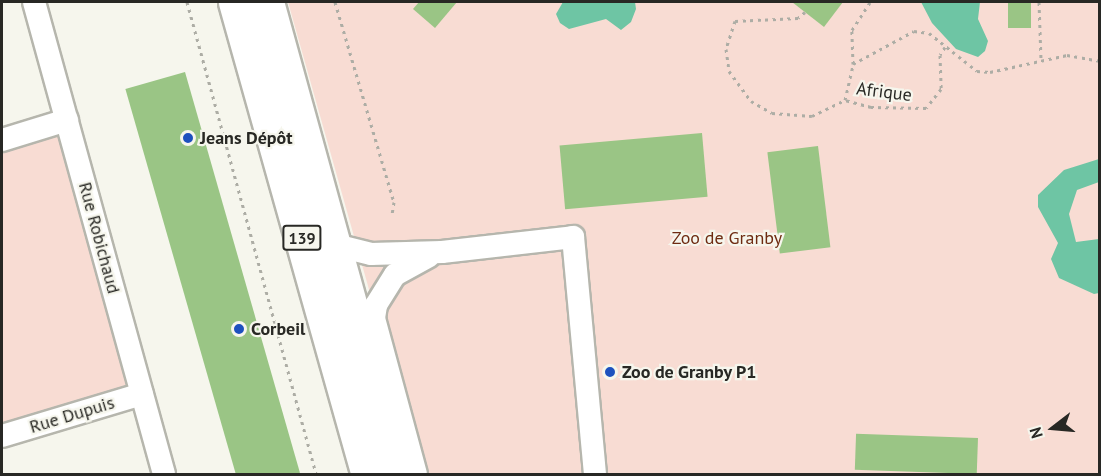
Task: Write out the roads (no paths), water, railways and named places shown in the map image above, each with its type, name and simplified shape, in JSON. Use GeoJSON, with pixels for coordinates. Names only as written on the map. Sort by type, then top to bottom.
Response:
{"type":"FeatureCollection","features":[{"type":"Feature","properties":{"kind":"highway","name":"139"},"geometry":{"type":"LineString","coordinates":[[235,2],[368,474]]}},
{"type":"Feature","properties":{"kind":"highway","name":"139"},"geometry":{"type":"LineString","coordinates":[[267,2],[397,474]]}},
{"type":"Feature","properties":{"kind":"street","name":"Rue Robichaud"},"geometry":{"type":"LineString","coordinates":[[34,2],[164,474]]}},
{"type":"Feature","properties":{"kind":"street"},"geometry":{"type":"LineString","coordinates":[[250,2],[306,202],[314,220],[333,241],[363,253],[442,252],[573,237],[595,474]]}},
{"type":"Feature","properties":{"kind":"street"},"geometry":{"type":"LineString","coordinates":[[2,140],[67,120]]}},
{"type":"Feature","properties":{"kind":"street"},"geometry":{"type":"LineString","coordinates":[[416,474],[374,318],[376,305],[396,275],[412,263],[442,252]]}},
{"type":"Feature","properties":{"kind":"street","name":"Rue Dupuis"},"geometry":{"type":"LineString","coordinates":[[2,436],[141,394]]}},
{"type":"Feature","properties":{"kind":"place","name":"Jeans Dépôt"},"geometry":{"type":"Point","coordinates":[188,138]}},
{"type":"Feature","properties":{"kind":"place","name":"Corbeil"},"geometry":{"type":"Point","coordinates":[239,329]}},
{"type":"Feature","properties":{"kind":"place","name":"Zoo de Granby P1"},"geometry":{"type":"Point","coordinates":[610,372]}},
{"type":"Feature","properties":{"kind":"park label","name":"Zoo de Granby"},"geometry":{"type":"Point","coordinates":[727,238]}}]}
